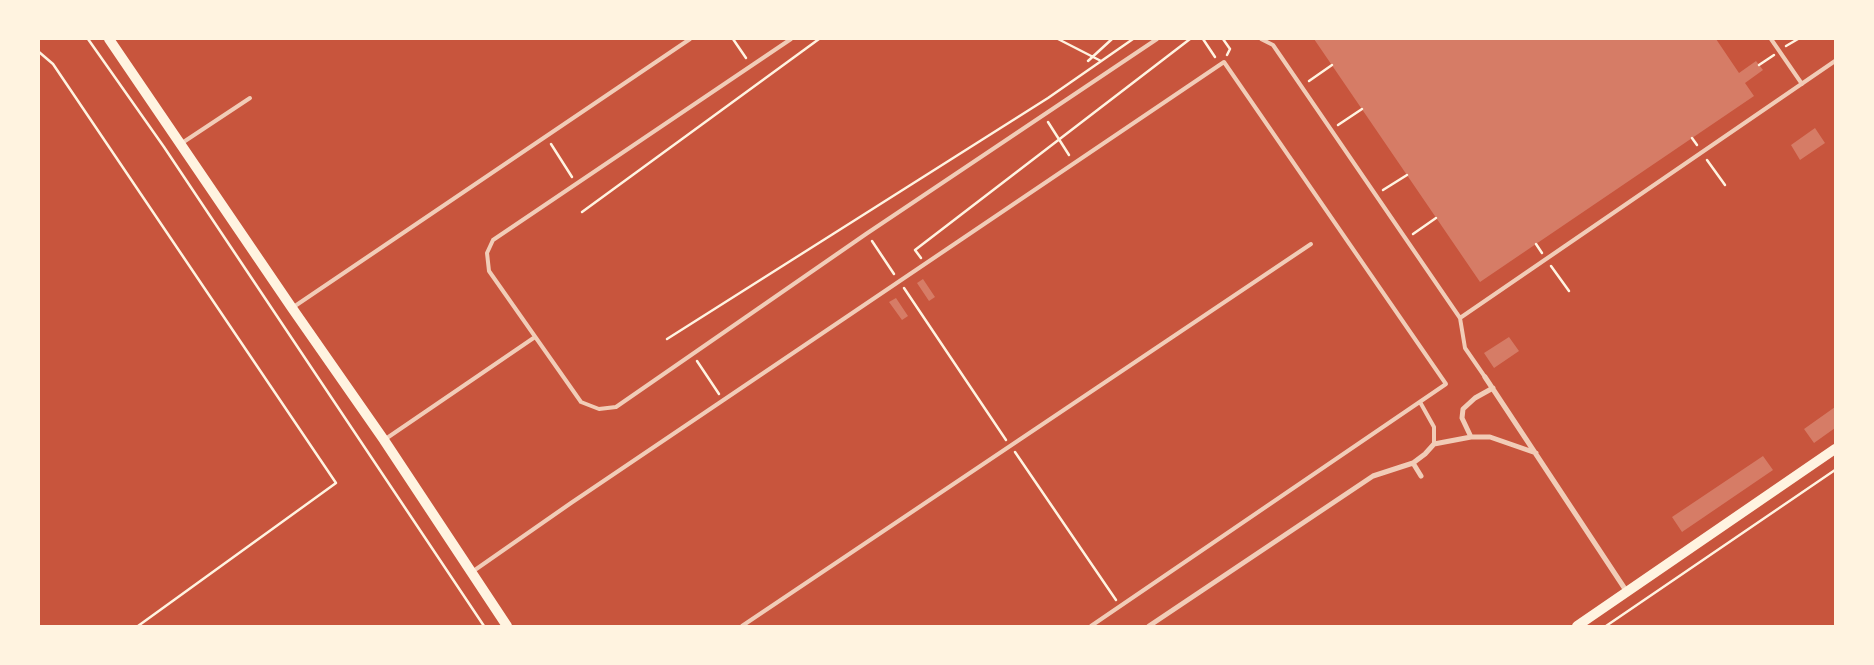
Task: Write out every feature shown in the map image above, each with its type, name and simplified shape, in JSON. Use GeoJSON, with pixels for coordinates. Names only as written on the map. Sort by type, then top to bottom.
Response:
{"type":"FeatureCollection","features":[{"type":"Feature","properties":{"kind":"main road"},"geometry":{"type":"LineString","coordinates":[[109,39],[384,440],[508,626]]}},
{"type":"Feature","properties":{"kind":"main road"},"geometry":{"type":"LineString","coordinates":[[1577,626],[1835,449]]}},
{"type":"Feature","properties":{"kind":"street"},"geometry":{"type":"LineString","coordinates":[[1485,377],[1537,453],[1627,592]]}},
{"type":"Feature","properties":{"kind":"street"},"geometry":{"type":"LineString","coordinates":[[1471,437],[1462,418],[1463,410],[1475,398],[1493,388]]}},
{"type":"Feature","properties":{"kind":"street"},"geometry":{"type":"LineString","coordinates":[[1149,626],[1373,476],[1413,463],[1426,454],[1434,444],[1471,437],[1490,437],[1537,453]]}},
{"type":"Feature","properties":{"kind":"street"},"geometry":{"type":"LineString","coordinates":[[1413,463],[1421,476]]}},
{"type":"Feature","properties":{"kind":"lane"},"geometry":{"type":"LineString","coordinates":[[292,308],[690,39]]}},
{"type":"Feature","properties":{"kind":"lane"},"geometry":{"type":"LineString","coordinates":[[791,39],[493,240],[487,253],[489,271],[581,402],[599,409],[616,406],[866,234],[1157,39]]}},
{"type":"Feature","properties":{"kind":"lane"},"geometry":{"type":"LineString","coordinates":[[1261,39],[1273,45],[1460,318],[1465,348],[1485,377]]}},
{"type":"Feature","properties":{"kind":"lane"},"geometry":{"type":"LineString","coordinates":[[1771,39],[1802,84]]}},
{"type":"Feature","properties":{"kind":"lane"},"geometry":{"type":"LineString","coordinates":[[1460,318],[1835,61]]}},
{"type":"Feature","properties":{"kind":"lane"},"geometry":{"type":"LineString","coordinates":[[472,572],[1222,63],[1446,384],[1091,626]]}},
{"type":"Feature","properties":{"kind":"lane"},"geometry":{"type":"LineString","coordinates":[[180,144],[250,98]]}},
{"type":"Feature","properties":{"kind":"lane"},"geometry":{"type":"LineString","coordinates":[[742,626],[1311,244]]}},
{"type":"Feature","properties":{"kind":"lane"},"geometry":{"type":"LineString","coordinates":[[384,440],[535,337]]}},
{"type":"Feature","properties":{"kind":"lane"},"geometry":{"type":"LineString","coordinates":[[1420,402],[1434,427],[1434,444]]}},
{"type":"Feature","properties":{"kind":"path"},"geometry":{"type":"LineString","coordinates":[[88,39],[175,163],[359,442],[484,626]]}},
{"type":"Feature","properties":{"kind":"path"},"geometry":{"type":"LineString","coordinates":[[733,39],[751,66]]}},
{"type":"Feature","properties":{"kind":"path"},"geometry":{"type":"LineString","coordinates":[[582,212],[819,39]]}},
{"type":"Feature","properties":{"kind":"path"},"geometry":{"type":"LineString","coordinates":[[1058,39],[1113,68]]}},
{"type":"Feature","properties":{"kind":"path"},"geometry":{"type":"LineString","coordinates":[[1088,62],[1112,39]]}},
{"type":"Feature","properties":{"kind":"path"},"geometry":{"type":"LineString","coordinates":[[667,339],[1048,98],[1133,39]]}},
{"type":"Feature","properties":{"kind":"path"},"geometry":{"type":"LineString","coordinates":[[924,264],[916,250],[1190,39]]}},
{"type":"Feature","properties":{"kind":"path"},"geometry":{"type":"LineString","coordinates":[[1203,39],[1222,63],[1230,49],[1223,39]]}},
{"type":"Feature","properties":{"kind":"path"},"geometry":{"type":"LineString","coordinates":[[39,52],[53,64],[336,483],[138,626]]}},
{"type":"Feature","properties":{"kind":"path"},"geometry":{"type":"LineString","coordinates":[[1301,86],[1332,65]]}},
{"type":"Feature","properties":{"kind":"path"},"geometry":{"type":"LineString","coordinates":[[1331,130],[1362,109]]}},
{"type":"Feature","properties":{"kind":"path"},"geometry":{"type":"LineString","coordinates":[[1043,114],[1074,162]]}},
{"type":"Feature","properties":{"kind":"path"},"geometry":{"type":"LineString","coordinates":[[546,137],[577,184]]}},
{"type":"Feature","properties":{"kind":"path"},"geometry":{"type":"LineString","coordinates":[[1692,138],[1725,185]]}},
{"type":"Feature","properties":{"kind":"path"},"geometry":{"type":"LineString","coordinates":[[1376,195],[1407,175]]}},
{"type":"Feature","properties":{"kind":"path"},"geometry":{"type":"LineString","coordinates":[[1406,239],[1436,218]]}},
{"type":"Feature","properties":{"kind":"path"},"geometry":{"type":"LineString","coordinates":[[866,234],[899,281]]}},
{"type":"Feature","properties":{"kind":"path"},"geometry":{"type":"LineString","coordinates":[[692,354],[723,400]]}},
{"type":"Feature","properties":{"kind":"path"},"geometry":{"type":"LineString","coordinates":[[1606,626],[1835,470]]}},
{"type":"Feature","properties":{"kind":"building"},"geometry":{"type":"Polygon","coordinates":[[[1314,39],[1716,39],[1739,73],[1756,61],[1763,70],[1745,83],[1754,96],[1480,282],[1314,39]]]}},
{"type":"Feature","properties":{"kind":"building"},"geometry":{"type":"Polygon","coordinates":[[[1815,128],[1825,143],[1800,160],[1791,145],[1815,128]]]}},
{"type":"Feature","properties":{"kind":"building"},"geometry":{"type":"Polygon","coordinates":[[[923,279],[935,297],[929,301],[917,283],[923,279]]]}},
{"type":"Feature","properties":{"kind":"building"},"geometry":{"type":"Polygon","coordinates":[[[896,298],[908,316],[902,320],[889,302],[896,298]]]}},
{"type":"Feature","properties":{"kind":"building"},"geometry":{"type":"Polygon","coordinates":[[[1509,337],[1519,351],[1494,368],[1484,353],[1509,337]]]}},
{"type":"Feature","properties":{"kind":"building"},"geometry":{"type":"Polygon","coordinates":[[[1835,407],[1835,428],[1814,443],[1804,429],[1835,407]]]}},
{"type":"Feature","properties":{"kind":"building"},"geometry":{"type":"Polygon","coordinates":[[[1763,456],[1773,470],[1682,532],[1672,517],[1763,456]]]}}]}
